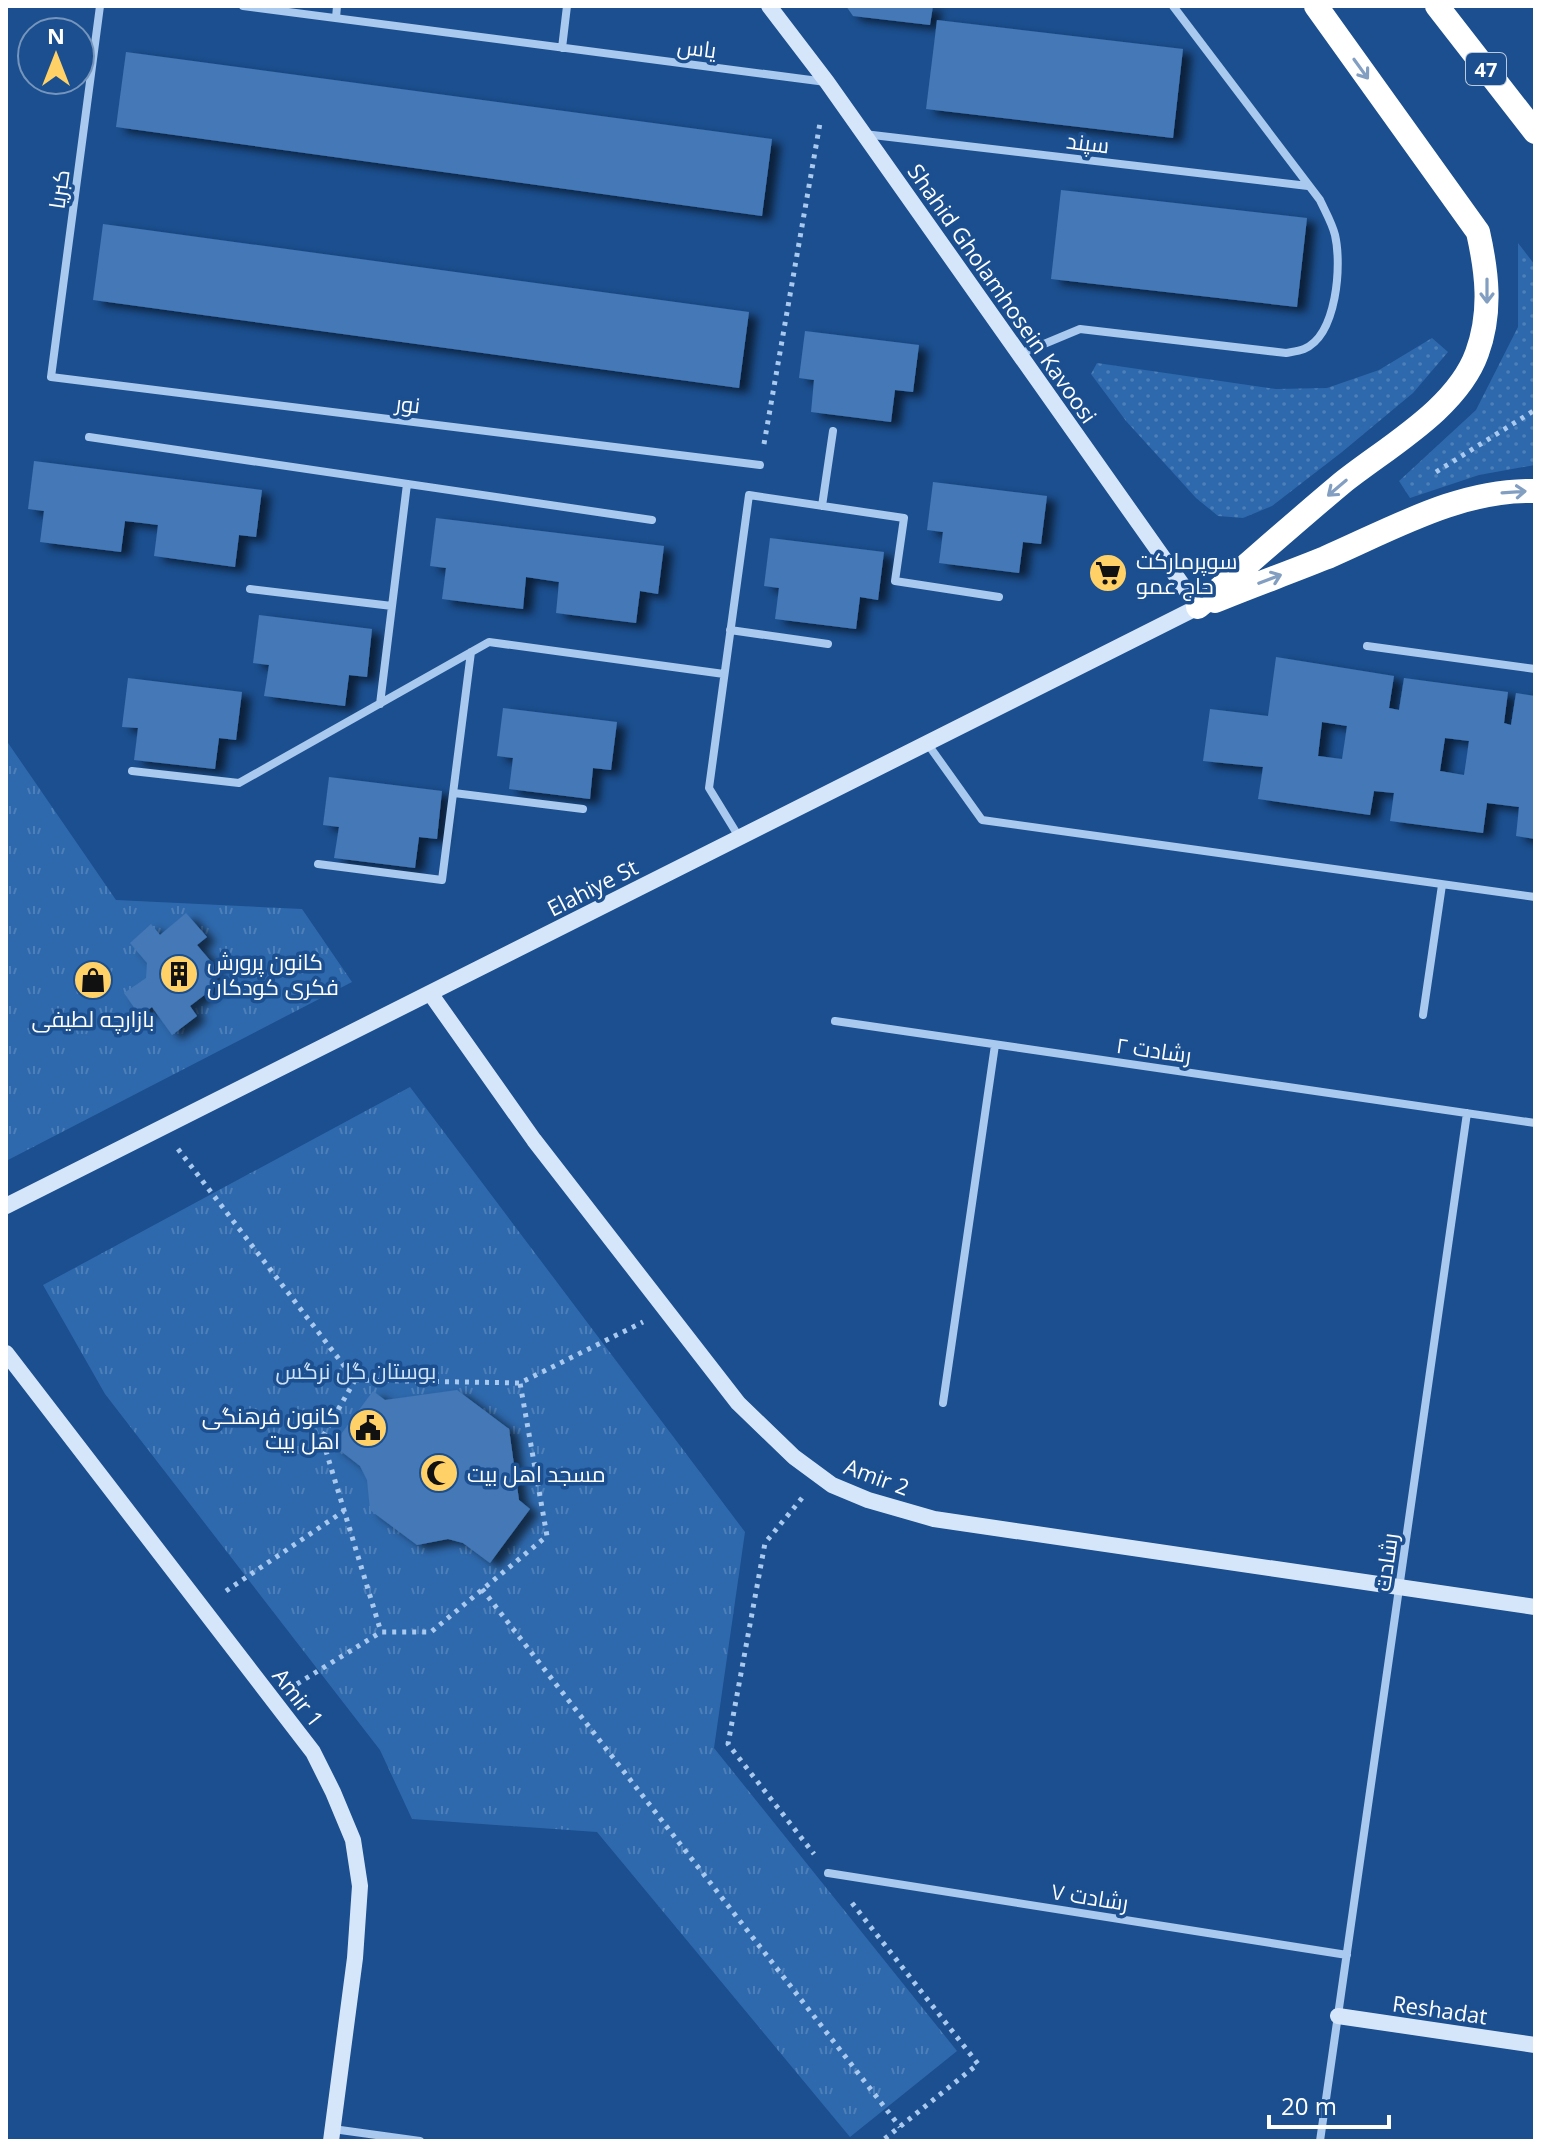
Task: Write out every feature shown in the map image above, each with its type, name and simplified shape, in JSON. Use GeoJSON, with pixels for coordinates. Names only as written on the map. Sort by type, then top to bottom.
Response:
{"type":"FeatureCollection","features":[{"type":"Feature","properties":{"kind":"highway"},"geometry":{"type":"LineString","coordinates":[[1198,607],[1343,483],[1448,400],[1477,354],[1487,311],[1487,271],[1478,232],[1316,6]]}},
{"type":"Feature","properties":{"kind":"highway","name":"47"},"geometry":{"type":"LineString","coordinates":[[1437,6],[1535,132]]}},
{"type":"Feature","properties":{"kind":"highway"},"geometry":{"type":"LineString","coordinates":[[1198,607],[1323,558],[1426,512],[1509,490],[1535,491]]}},
{"type":"Feature","properties":{"kind":"street","name":"کبریا"},"geometry":{"type":"LineString","coordinates":[[51,377],[100,6]]}},
{"type":"Feature","properties":{"kind":"street","name":"یاس"},"geometry":{"type":"LineString","coordinates":[[243,6],[827,82]]}},
{"type":"Feature","properties":{"kind":"street"},"geometry":{"type":"LineString","coordinates":[[336,18],[337,6]]}},
{"type":"Feature","properties":{"kind":"street"},"geometry":{"type":"LineString","coordinates":[[562,48],[567,6]]}},
{"type":"Feature","properties":{"kind":"street","name":"Shahid Gholamhosein Kavoosi"},"geometry":{"type":"LineString","coordinates":[[769,6],[827,82],[1198,607]]}},
{"type":"Feature","properties":{"kind":"street"},"geometry":{"type":"LineString","coordinates":[[1019,354],[1080,329],[1286,353],[1307,348],[1327,324],[1336,293],[1338,267],[1335,233],[1320,200],[1173,6]]}},
{"type":"Feature","properties":{"kind":"street","name":"سپند"},"geometry":{"type":"LineString","coordinates":[[863,134],[1308,186]]}},
{"type":"Feature","properties":{"kind":"street","name":"نور"},"geometry":{"type":"LineString","coordinates":[[51,377],[760,465]]}},
{"type":"Feature","properties":{"kind":"street"},"geometry":{"type":"LineString","coordinates":[[822,506],[833,431]]}},
{"type":"Feature","properties":{"kind":"street"},"geometry":{"type":"LineString","coordinates":[[89,437],[652,520]]}},
{"type":"Feature","properties":{"kind":"street"},"geometry":{"type":"LineString","coordinates":[[380,704],[407,484]]}},
{"type":"Feature","properties":{"kind":"street"},"geometry":{"type":"LineString","coordinates":[[739,838],[709,788],[749,495],[904,518],[895,581],[999,597]]}},
{"type":"Feature","properties":{"kind":"street"},"geometry":{"type":"LineString","coordinates":[[250,589],[392,606]]}},
{"type":"Feature","properties":{"kind":"street","name":"Elahiye St"},"geometry":{"type":"LineString","coordinates":[[6,1206],[1198,607]]}},
{"type":"Feature","properties":{"kind":"street"},"geometry":{"type":"LineString","coordinates":[[730,630],[828,644]]}},
{"type":"Feature","properties":{"kind":"street"},"geometry":{"type":"LineString","coordinates":[[132,771],[239,783],[489,642],[724,674]]}},
{"type":"Feature","properties":{"kind":"street"},"geometry":{"type":"LineString","coordinates":[[1367,646],[1535,669]]}},
{"type":"Feature","properties":{"kind":"street"},"geometry":{"type":"LineString","coordinates":[[318,864],[442,880],[471,652]]}},
{"type":"Feature","properties":{"kind":"street"},"geometry":{"type":"LineString","coordinates":[[927,743],[982,820],[1535,897]]}},
{"type":"Feature","properties":{"kind":"street"},"geometry":{"type":"LineString","coordinates":[[454,793],[583,809]]}},
{"type":"Feature","properties":{"kind":"street"},"geometry":{"type":"LineString","coordinates":[[1423,1015],[1442,885]]}},
{"type":"Feature","properties":{"kind":"street","name":"Amir 2"},"geometry":{"type":"LineString","coordinates":[[430,993],[534,1140],[738,1403],[794,1457],[832,1485],[868,1500],[934,1519],[1535,1607]]}},
{"type":"Feature","properties":{"kind":"street","name":"رشادت ۲"},"geometry":{"type":"LineString","coordinates":[[835,1021],[1535,1123]]}},
{"type":"Feature","properties":{"kind":"street"},"geometry":{"type":"LineString","coordinates":[[943,1403],[995,1045]]}},
{"type":"Feature","properties":{"kind":"street","name":"رشادت"},"geometry":{"type":"LineString","coordinates":[[1320,2141],[1467,1113]]}},
{"type":"Feature","properties":{"kind":"street","name":"Amir 1"},"geometry":{"type":"LineString","coordinates":[[6,1353],[313,1752],[333,1792],[353,1840],[360,1886],[355,1958],[332,2135]]}},
{"type":"Feature","properties":{"kind":"street","name":"رشادت ۷"},"geometry":{"type":"LineString","coordinates":[[828,1873],[1347,1955]]}},
{"type":"Feature","properties":{"kind":"street","name":"Reshadat"},"geometry":{"type":"LineString","coordinates":[[1338,2016],[1535,2045]]}},
{"type":"Feature","properties":{"kind":"street"},"geometry":{"type":"LineString","coordinates":[[332,2135],[420,2141]]}},
{"type":"Feature","properties":{"kind":"path"},"geometry":{"type":"LineString","coordinates":[[760,465],[827,82]]}},
{"type":"Feature","properties":{"kind":"path"},"geometry":{"type":"LineString","coordinates":[[162,1128],[355,1380]]}},
{"type":"Feature","properties":{"kind":"path"},"geometry":{"type":"LineString","coordinates":[[355,1380],[520,1383],[666,1310]]}},
{"type":"Feature","properties":{"kind":"path"},"geometry":{"type":"LineString","coordinates":[[355,1380],[322,1438],[381,1632]]}},
{"type":"Feature","properties":{"kind":"path"},"geometry":{"type":"LineString","coordinates":[[272,1699],[381,1632],[431,1632],[547,1536],[520,1383]]}},
{"type":"Feature","properties":{"kind":"path"},"geometry":{"type":"LineString","coordinates":[[820,1476],[765,1543],[728,1744],[978,2064],[882,2141]]}},
{"type":"Feature","properties":{"kind":"path"},"geometry":{"type":"LineString","coordinates":[[202,1607],[344,1511]]}},
{"type":"Feature","properties":{"kind":"path"},"geometry":{"type":"LineString","coordinates":[[482,1589],[900,2127]]}},
{"type":"Feature","properties":{"kind":"green space"},"geometry":{"type":"Polygon","coordinates":[[[1518,243],[1535,265],[1535,465],[1479,475],[1410,498],[1399,481],[1476,410],[1518,327],[1518,243]]]}},
{"type":"Feature","properties":{"kind":"green space"},"geometry":{"type":"Polygon","coordinates":[[[1432,338],[1448,352],[1413,393],[1272,506],[1243,518],[1218,516],[1196,498],[1126,421],[1091,374],[1097,363],[1276,389],[1327,388],[1379,370],[1432,338]]]}},
{"type":"Feature","properties":{"kind":"green space"},"geometry":{"type":"Polygon","coordinates":[[[6,740],[116,900],[302,909],[352,982],[6,1161],[6,740]]]}},
{"type":"Feature","properties":{"kind":"green space","name":"بوستان گل نرگس"},"geometry":{"type":"Polygon","coordinates":[[[410,1087],[745,1532],[714,1748],[957,2051],[850,2137],[597,1832],[412,1819],[380,1750],[105,1394],[43,1285],[410,1087]]]}},
{"type":"Feature","properties":{"kind":"building"},"geometry":{"type":"Polygon","coordinates":[[[846,6],[933,6],[930,25],[853,16],[846,6]]]}},
{"type":"Feature","properties":{"kind":"building"},"geometry":{"type":"Polygon","coordinates":[[[937,20],[1183,49],[1173,138],[926,109],[937,20]]]}},
{"type":"Feature","properties":{"kind":"building"},"geometry":{"type":"Polygon","coordinates":[[[126,52],[772,139],[762,216],[116,127],[126,52]]]}},
{"type":"Feature","properties":{"kind":"building"},"geometry":{"type":"Polygon","coordinates":[[[1061,190],[1307,218],[1297,307],[1051,279],[1061,190]]]}},
{"type":"Feature","properties":{"kind":"building"},"geometry":{"type":"Polygon","coordinates":[[[103,224],[749,312],[739,388],[93,300],[103,224]]]}},
{"type":"Feature","properties":{"kind":"building"},"geometry":{"type":"Polygon","coordinates":[[[805,331],[919,345],[913,392],[895,390],[891,422],[811,412],[814,380],[799,378],[805,331]]]}},
{"type":"Feature","properties":{"kind":"building"},"geometry":{"type":"Polygon","coordinates":[[[34,461],[262,490],[256,537],[239,535],[235,567],[154,556],[158,525],[125,521],[121,552],[40,542],[44,511],[28,509],[34,461]]]}},
{"type":"Feature","properties":{"kind":"building"},"geometry":{"type":"Polygon","coordinates":[[[933,482],[1047,496],[1041,544],[1023,542],[1019,573],[939,563],[943,532],[927,530],[933,482]]]}},
{"type":"Feature","properties":{"kind":"building"},"geometry":{"type":"Polygon","coordinates":[[[436,518],[664,546],[658,594],[640,591],[636,623],[556,613],[559,582],[526,577],[523,609],[442,599],[446,568],[430,566],[436,518]]]}},
{"type":"Feature","properties":{"kind":"building"},"geometry":{"type":"Polygon","coordinates":[[[770,538],[884,552],[878,600],[860,597],[856,629],[775,619],[779,588],[764,586],[770,538]]]}},
{"type":"Feature","properties":{"kind":"building"},"geometry":{"type":"Polygon","coordinates":[[[259,615],[372,629],[367,677],[349,675],[345,706],[264,696],[269,665],[253,663],[259,615]]]}},
{"type":"Feature","properties":{"kind":"building"},"geometry":{"type":"Polygon","coordinates":[[[1276,657],[1394,676],[1389,708],[1399,710],[1404,678],[1508,692],[1504,723],[1511,725],[1516,693],[1535,696],[1535,839],[1516,836],[1519,807],[1487,803],[1483,833],[1390,821],[1394,793],[1374,791],[1370,815],[1258,799],[1263,767],[1203,761],[1210,709],[1268,716],[1276,657]],[[1322,722],[1318,756],[1342,759],[1347,726],[1322,722]],[[1445,738],[1440,771],[1464,775],[1469,741],[1445,738]]]}},
{"type":"Feature","properties":{"kind":"building"},"geometry":{"type":"Polygon","coordinates":[[[128,678],[242,692],[236,740],[219,738],[215,769],[134,760],[138,728],[122,727],[128,678]]]}},
{"type":"Feature","properties":{"kind":"building"},"geometry":{"type":"Polygon","coordinates":[[[503,708],[617,722],[611,770],[593,768],[590,799],[509,789],[513,758],[497,756],[503,708]]]}},
{"type":"Feature","properties":{"kind":"building"},"geometry":{"type":"Polygon","coordinates":[[[329,777],[442,791],[437,839],[419,837],[415,868],[334,858],[339,827],[323,825],[329,777]]]}},
{"type":"Feature","properties":{"kind":"building","name":"کانون پرورش فکری کودکان"},"geometry":{"type":"Polygon","coordinates":[[[186,913],[207,937],[197,945],[214,965],[211,990],[190,1006],[197,1016],[172,1035],[152,1007],[140,1016],[124,993],[146,978],[147,963],[130,943],[151,924],[160,935],[186,913]]]}},
{"type":"Feature","properties":{"kind":"building","name":"مسجد اهل بیت"},"geometry":{"type":"Polygon","coordinates":[[[457,1390],[509,1429],[519,1500],[530,1509],[490,1563],[463,1543],[448,1539],[417,1545],[370,1510],[367,1480],[360,1466],[333,1445],[373,1391],[385,1400],[457,1390]]]}},
{"type":"Feature","properties":{"kind":"place","name":"سوپرمارکت حاج عمو"},"geometry":{"type":"Point","coordinates":[1108,573]}},
{"type":"Feature","properties":{"kind":"place","name":"کانون پرورش فکری کودکان"},"geometry":{"type":"Point","coordinates":[179,974]}},
{"type":"Feature","properties":{"kind":"place","name":"بازارچه لطیفی"},"geometry":{"type":"Point","coordinates":[93,980]}},
{"type":"Feature","properties":{"kind":"place","name":"کانون فرهنگی اهل بیت"},"geometry":{"type":"Point","coordinates":[368,1428]}},
{"type":"Feature","properties":{"kind":"place","name":"مسجد اهل بیت"},"geometry":{"type":"Point","coordinates":[439,1473]}}]}
